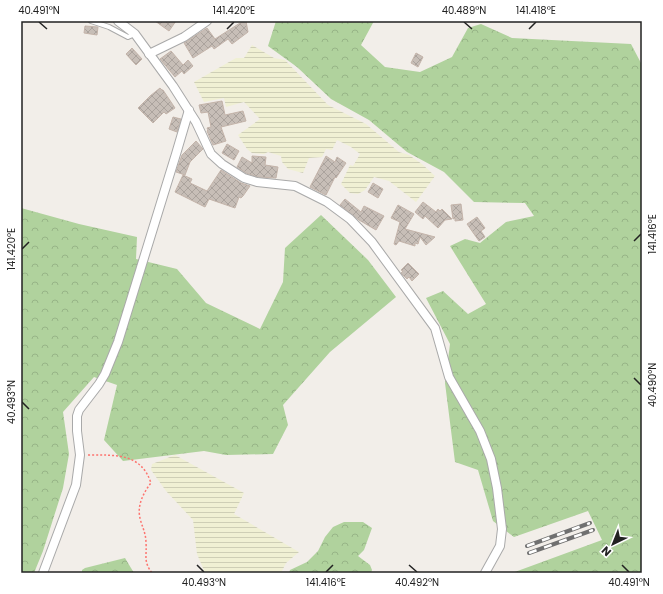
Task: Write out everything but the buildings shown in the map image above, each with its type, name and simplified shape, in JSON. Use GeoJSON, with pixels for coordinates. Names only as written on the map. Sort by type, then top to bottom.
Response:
{"type":"FeatureCollection","features":[{"type":"Feature","properties":{"kind":"street"},"geometry":{"type":"LineString","coordinates":[[118,21],[135,34],[174,86],[196,122],[211,154],[222,164],[244,178],[257,182],[295,186],[327,202],[350,219],[372,242],[435,328],[448,377],[480,431],[491,459],[498,488],[502,529],[500,546],[485,573]]}},
{"type":"Feature","properties":{"kind":"street"},"geometry":{"type":"LineString","coordinates":[[149,54],[184,37],[207,21]]}},
{"type":"Feature","properties":{"kind":"street"},"geometry":{"type":"LineString","coordinates":[[43,573],[76,485],[80,455],[77,416],[79,410],[105,374],[118,342],[189,110]]}},
{"type":"Feature","properties":{"kind":"lane"},"geometry":{"type":"LineString","coordinates":[[91,21],[109,27],[128,37],[135,34]]}},
{"type":"Feature","properties":{"kind":"path"},"geometry":{"type":"LineString","coordinates":[[80,455],[126,457],[140,465],[148,474],[151,484],[144,491],[140,504],[140,518],[145,530],[145,560],[147,567],[152,573]]}},
{"type":"Feature","properties":{"kind":"green space"},"geometry":{"type":"Polygon","coordinates":[[[276,21],[374,21],[361,45],[385,67],[420,72],[452,57],[468,28],[481,24],[512,38],[631,44],[642,65],[642,573],[512,573],[602,540],[588,511],[514,537],[493,521],[478,470],[455,462],[445,383],[450,344],[426,298],[443,291],[468,314],[486,304],[450,246],[465,239],[480,243],[506,222],[534,216],[525,203],[474,202],[444,172],[407,152],[369,120],[331,99],[297,67],[268,46],[276,21]]]}},
{"type":"Feature","properties":{"kind":"green space"},"geometry":{"type":"Polygon","coordinates":[[[252,45],[274,58],[285,60],[328,105],[366,124],[399,152],[409,155],[435,176],[416,202],[389,181],[374,177],[365,190],[358,194],[350,193],[341,184],[350,165],[353,166],[360,154],[351,147],[337,140],[332,150],[326,149],[322,157],[309,158],[303,173],[288,169],[282,162],[281,156],[268,152],[264,154],[252,153],[247,149],[238,135],[260,119],[244,102],[226,107],[224,98],[204,102],[194,82],[236,58],[244,58],[252,45]]]}},
{"type":"Feature","properties":{"kind":"green space"},"geometry":{"type":"Polygon","coordinates":[[[21,208],[79,224],[137,237],[136,259],[177,269],[206,303],[260,329],[283,282],[285,248],[321,215],[368,260],[396,297],[330,352],[283,405],[288,425],[273,454],[226,455],[204,451],[123,461],[104,440],[117,385],[94,377],[63,412],[69,454],[63,488],[43,551],[34,573],[21,573],[21,208]]]}},
{"type":"Feature","properties":{"kind":"green space"},"geometry":{"type":"Polygon","coordinates":[[[175,455],[244,493],[234,514],[299,552],[286,563],[281,573],[205,573],[197,554],[193,520],[166,491],[151,470],[152,464],[175,455]]]}},
{"type":"Feature","properties":{"kind":"green space"},"geometry":{"type":"Polygon","coordinates":[[[344,522],[363,522],[372,528],[364,550],[358,556],[370,565],[372,570],[371,573],[289,573],[290,570],[307,562],[318,551],[325,537],[333,527],[344,522]]]}},
{"type":"Feature","properties":{"kind":"green space"},"geometry":{"type":"Polygon","coordinates":[[[125,558],[134,573],[82,573],[82,570],[85,568],[125,558]]]}},
{"type":"Feature","properties":{"kind":"railway"},"geometry":{"type":"LineString","coordinates":[[527,546],[590,523]]}},
{"type":"Feature","properties":{"kind":"railway"},"geometry":{"type":"LineString","coordinates":[[529,553],[593,530]]}}]}
